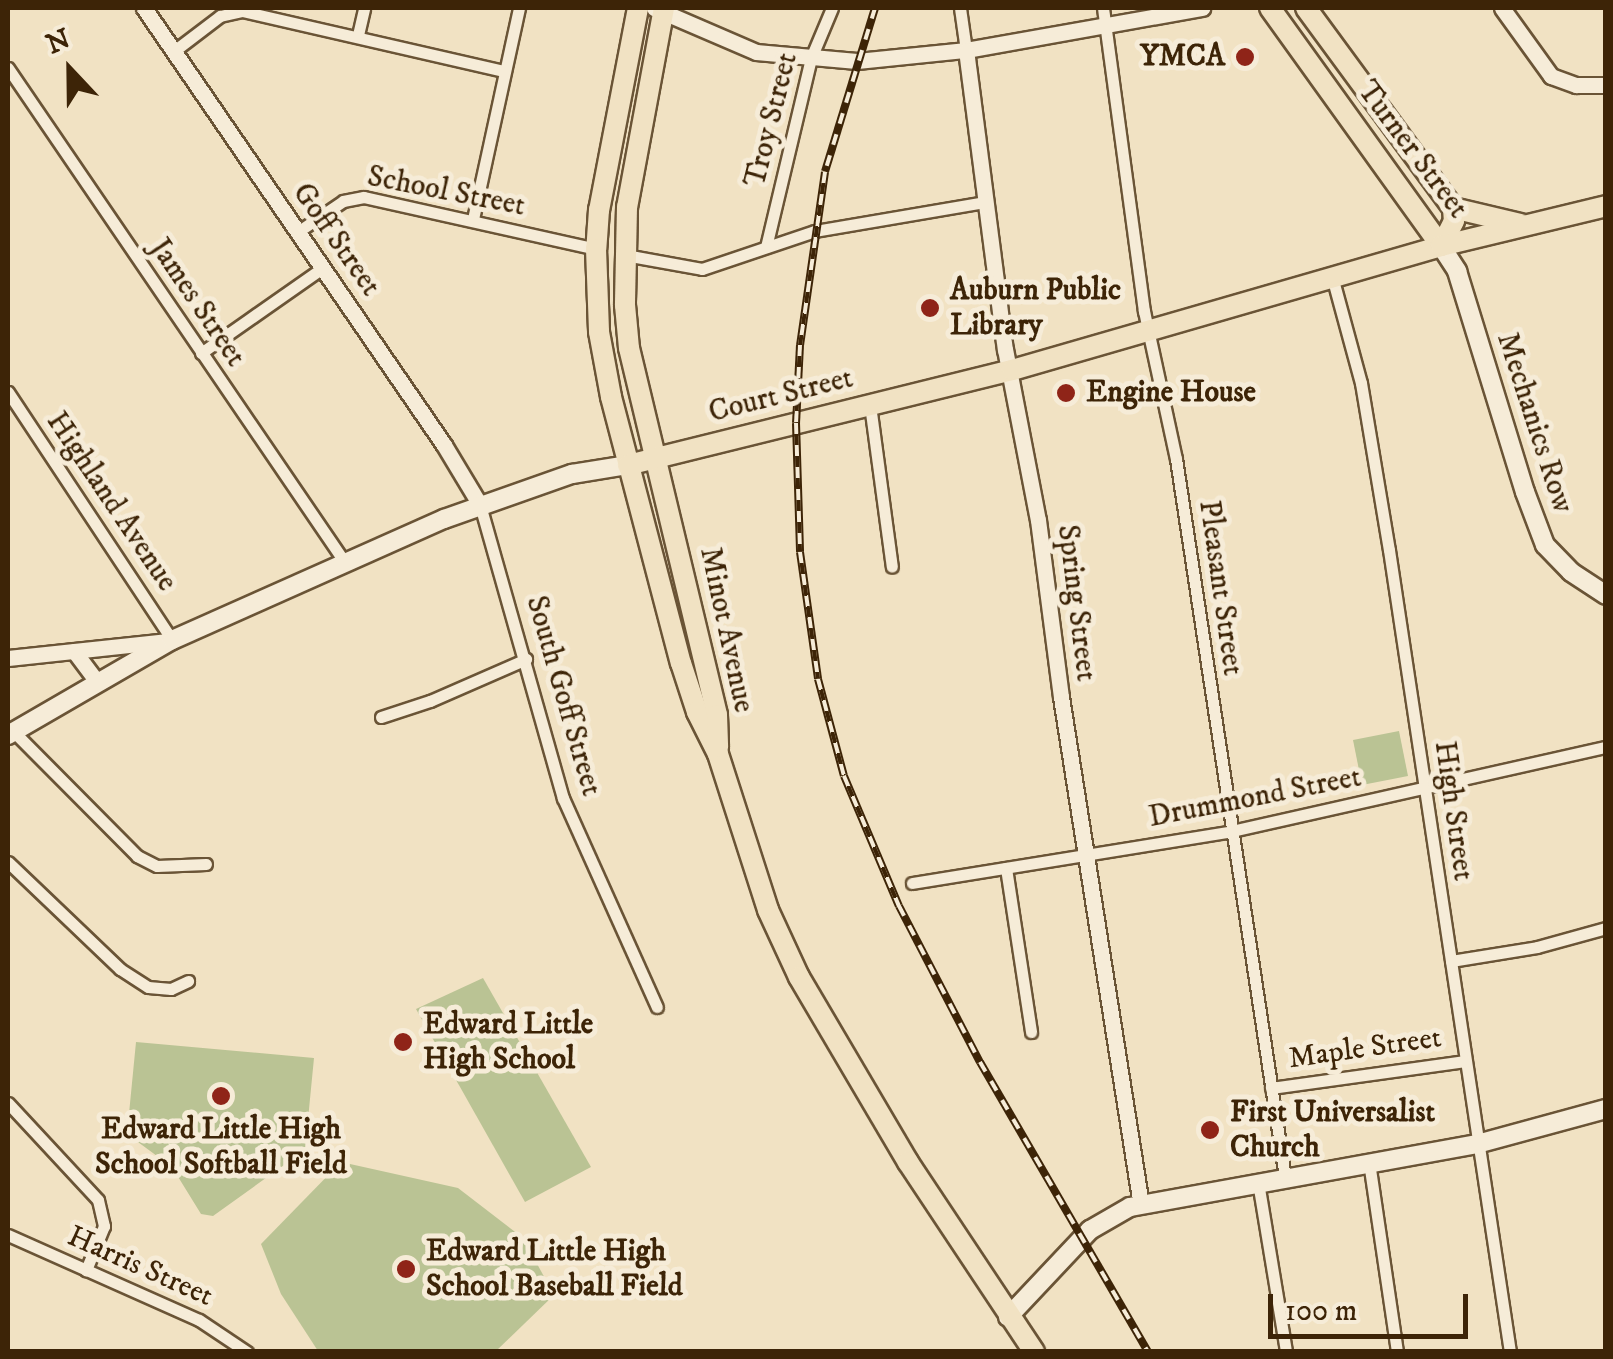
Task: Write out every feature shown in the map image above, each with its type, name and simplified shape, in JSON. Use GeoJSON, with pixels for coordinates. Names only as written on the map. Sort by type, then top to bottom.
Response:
{"type":"FeatureCollection","features":[{"type":"Feature","properties":{"kind":"highway","name":"Minot Avenue"},"geometry":{"type":"LineString","coordinates":[[638,8],[610,141],[596,249],[599,332],[628,464],[682,663],[697,712],[718,754]]}},
{"type":"Feature","properties":{"kind":"highway","name":"Turner Street"},"geometry":{"type":"LineString","coordinates":[[1270,8],[1441,246],[1454,221],[1452,208],[1306,8]]}},
{"type":"Feature","properties":{"kind":"highway","name":"Minot Avenue"},"geometry":{"type":"LineString","coordinates":[[660,10],[623,255],[629,348],[717,715],[718,754]]}},
{"type":"Feature","properties":{"kind":"highway","name":"Court Street"},"geometry":{"type":"LineString","coordinates":[[628,464],[1012,370],[1441,246],[1606,206]]}},
{"type":"Feature","properties":{"kind":"highway"},"geometry":{"type":"LineString","coordinates":[[1452,208],[1527,225]]}},
{"type":"Feature","properties":{"kind":"highway"},"geometry":{"type":"LineString","coordinates":[[718,754],[768,910],[799,977],[908,1162],[1034,1352]]}},
{"type":"Feature","properties":{"kind":"main road","name":"Mechanics Row"},"geometry":{"type":"LineString","coordinates":[[1441,246],[1457,272],[1522,484],[1546,545],[1571,572],[1606,595]]}},
{"type":"Feature","properties":{"kind":"main road","name":"Court Street"},"geometry":{"type":"LineString","coordinates":[[11,734],[172,640],[480,505],[572,474],[628,464]]}},
{"type":"Feature","properties":{"kind":"main road"},"geometry":{"type":"LineString","coordinates":[[1008,1317],[1090,1230],[1115,1213],[1258,1182],[1478,1144],[1606,1110]]}},
{"type":"Feature","properties":{"kind":"street","name":"Goff Street"},"geometry":{"type":"LineString","coordinates":[[144,8],[444,445],[480,505]]}},
{"type":"Feature","properties":{"kind":"street"},"geometry":{"type":"LineString","coordinates":[[212,22],[214,8]]}},
{"type":"Feature","properties":{"kind":"street"},"geometry":{"type":"LineString","coordinates":[[358,35],[364,8]]}},
{"type":"Feature","properties":{"kind":"street"},"geometry":{"type":"LineString","coordinates":[[472,220],[519,8]]}},
{"type":"Feature","properties":{"kind":"street","name":"Troy Street"},"geometry":{"type":"LineString","coordinates":[[766,247],[812,58],[832,8]]}},
{"type":"Feature","properties":{"kind":"street","name":"Spring Street"},"geometry":{"type":"LineString","coordinates":[[960,8],[986,202],[1141,1205]]}},
{"type":"Feature","properties":{"kind":"street","name":"Pleasant Street"},"geometry":{"type":"LineString","coordinates":[[1103,8],[1144,312],[1151,330],[1176,459],[1285,1177]]}},
{"type":"Feature","properties":{"kind":"street"},"geometry":{"type":"LineString","coordinates":[[660,10],[756,52],[879,61],[1106,28],[1202,8]]}},
{"type":"Feature","properties":{"kind":"street"},"geometry":{"type":"LineString","coordinates":[[1502,8],[1551,76],[1576,84],[1606,86]]}},
{"type":"Feature","properties":{"kind":"street"},"geometry":{"type":"LineString","coordinates":[[174,51],[212,22],[242,11],[504,71]]}},
{"type":"Feature","properties":{"kind":"street","name":"James Street"},"geometry":{"type":"LineString","coordinates":[[8,68],[346,564]]}},
{"type":"Feature","properties":{"kind":"street","name":"School Street"},"geometry":{"type":"LineString","coordinates":[[296,233],[355,198],[596,249]]}},
{"type":"Feature","properties":{"kind":"street"},"geometry":{"type":"LineString","coordinates":[[623,255],[702,269],[815,230],[986,202]]}},
{"type":"Feature","properties":{"kind":"street"},"geometry":{"type":"LineString","coordinates":[[201,353],[321,270]]}},
{"type":"Feature","properties":{"kind":"street","name":"High Street"},"geometry":{"type":"LineString","coordinates":[[1333,280],[1361,383],[1510,1352]]}},
{"type":"Feature","properties":{"kind":"street","name":"Highland Avenue"},"geometry":{"type":"LineString","coordinates":[[8,392],[172,640]]}},
{"type":"Feature","properties":{"kind":"street"},"geometry":{"type":"LineString","coordinates":[[870,404],[892,566]]}},
{"type":"Feature","properties":{"kind":"street","name":"South Goff Street"},"geometry":{"type":"LineString","coordinates":[[480,505],[563,798],[657,1007]]}},
{"type":"Feature","properties":{"kind":"street"},"geometry":{"type":"LineString","coordinates":[[8,658],[172,640]]}},
{"type":"Feature","properties":{"kind":"street"},"geometry":{"type":"LineString","coordinates":[[74,651],[97,682]]}},
{"type":"Feature","properties":{"kind":"street"},"geometry":{"type":"LineString","coordinates":[[380,718],[430,702],[526,659]]}},
{"type":"Feature","properties":{"kind":"street"},"geometry":{"type":"LineString","coordinates":[[11,734],[136,856],[157,866],[206,864]]}},
{"type":"Feature","properties":{"kind":"street","name":"Drummond Street"},"geometry":{"type":"LineString","coordinates":[[912,882],[1232,831],[1606,747]]}},
{"type":"Feature","properties":{"kind":"street"},"geometry":{"type":"LineString","coordinates":[[8,862],[120,969],[148,988],[171,989],[188,982]]}},
{"type":"Feature","properties":{"kind":"street"},"geometry":{"type":"LineString","coordinates":[[1006,868],[1032,1032]]}},
{"type":"Feature","properties":{"kind":"street"},"geometry":{"type":"LineString","coordinates":[[1451,961],[1549,944],[1606,928]]}},
{"type":"Feature","properties":{"kind":"street","name":"Maple Street"},"geometry":{"type":"LineString","coordinates":[[1271,1088],[1466,1060]]}},
{"type":"Feature","properties":{"kind":"street"},"geometry":{"type":"LineString","coordinates":[[8,1103],[98,1200],[104,1226],[86,1270]]}},
{"type":"Feature","properties":{"kind":"street"},"geometry":{"type":"LineString","coordinates":[[1369,1162],[1397,1352]]}},
{"type":"Feature","properties":{"kind":"street"},"geometry":{"type":"LineString","coordinates":[[1258,1182],[1286,1352]]}},
{"type":"Feature","properties":{"kind":"street","name":"Harris Street"},"geometry":{"type":"LineString","coordinates":[[8,1235],[200,1320],[247,1352]]}},
{"type":"Feature","properties":{"kind":"green space"},"geometry":{"type":"Polygon","coordinates":[[[1399,731],[1408,776],[1362,785],[1353,740],[1399,731]]]}},
{"type":"Feature","properties":{"kind":"green space"},"geometry":{"type":"Polygon","coordinates":[[[483,978],[591,1167],[525,1202],[416,1009],[483,978]]]}},
{"type":"Feature","properties":{"kind":"green space","name":"Edward Little High School Softball Field"},"geometry":{"type":"Polygon","coordinates":[[[136,1042],[314,1058],[305,1150],[213,1216],[201,1214],[172,1167],[127,1134],[136,1042]]]}},
{"type":"Feature","properties":{"kind":"green space","name":"Edward Little High School Baseball Field"},"geometry":{"type":"Polygon","coordinates":[[[341,1162],[458,1188],[523,1238],[554,1295],[496,1351],[318,1351],[281,1294],[261,1244],[341,1162]]]}},
{"type":"Feature","properties":{"kind":"railway"},"geometry":{"type":"LineString","coordinates":[[875,8],[825,172],[800,345],[796,423],[800,552],[818,679],[844,776],[899,906],[980,1062],[1148,1352]]}},
{"type":"Feature","properties":{"kind":"place","name":"YMCA"},"geometry":{"type":"Point","coordinates":[1245,57]}},
{"type":"Feature","properties":{"kind":"place","name":"Auburn Public Library"},"geometry":{"type":"Point","coordinates":[930,308]}},
{"type":"Feature","properties":{"kind":"place","name":"Engine House"},"geometry":{"type":"Point","coordinates":[1066,393]}},
{"type":"Feature","properties":{"kind":"place","name":"Edward Little High School"},"geometry":{"type":"Point","coordinates":[403,1042]}},
{"type":"Feature","properties":{"kind":"place","name":"Edward Little High School Softball Field"},"geometry":{"type":"Point","coordinates":[221,1096]}},
{"type":"Feature","properties":{"kind":"place","name":"First Universalist Church"},"geometry":{"type":"Point","coordinates":[1210,1130]}},
{"type":"Feature","properties":{"kind":"place","name":"Edward Little High School Baseball Field"},"geometry":{"type":"Point","coordinates":[406,1269]}}]}
